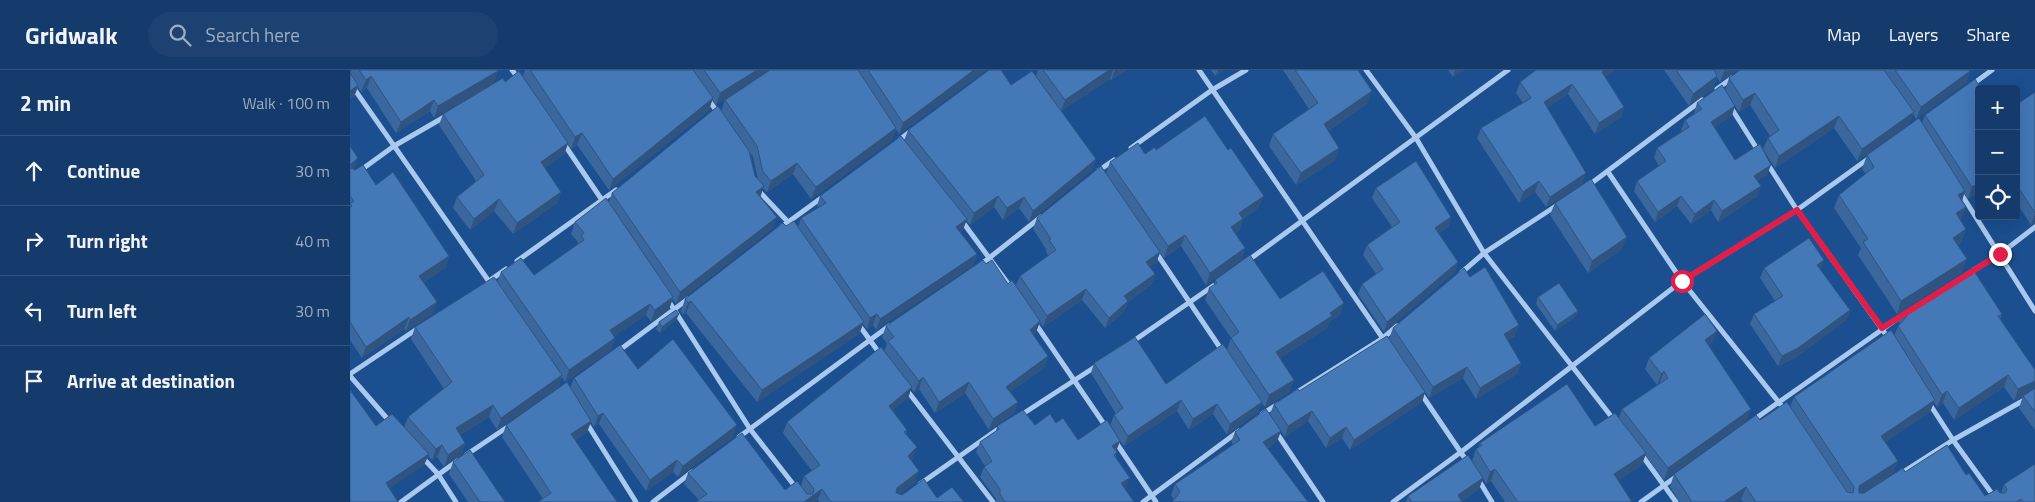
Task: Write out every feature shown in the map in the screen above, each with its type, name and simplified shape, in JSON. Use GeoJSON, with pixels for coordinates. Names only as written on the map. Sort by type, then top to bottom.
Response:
{"type":"FeatureCollection","features":[{"type":"Feature","properties":{"kind":"street"},"geometry":{"type":"LineString","coordinates":[[512,70],[522,83]]}},
{"type":"Feature","properties":{"kind":"street"},"geometry":{"type":"LineString","coordinates":[[508,80],[524,70]]}},
{"type":"Feature","properties":{"kind":"street"},"geometry":{"type":"LineString","coordinates":[[1199,70],[1388,346]]}},
{"type":"Feature","properties":{"kind":"street"},"geometry":{"type":"LineString","coordinates":[[1091,176],[1212,90],[1246,70]]}},
{"type":"Feature","properties":{"kind":"street"},"geometry":{"type":"LineString","coordinates":[[1366,70],[1416,138],[1484,253],[1619,425]]}},
{"type":"Feature","properties":{"kind":"street"},"geometry":{"type":"LineString","coordinates":[[1238,268],[1508,70]]}},
{"type":"Feature","properties":{"kind":"street"},"geometry":{"type":"LineString","coordinates":[[1970,87],[1992,70]]}},
{"type":"Feature","properties":{"kind":"street"},"geometry":{"type":"LineString","coordinates":[[1583,188],[1608,172],[1738,74]]}},
{"type":"Feature","properties":{"kind":"street"},"geometry":{"type":"LineString","coordinates":[[1714,82],[1724,96]]}},
{"type":"Feature","properties":{"kind":"street"},"geometry":{"type":"LineString","coordinates":[[350,83],[494,289]]}},
{"type":"Feature","properties":{"kind":"street"},"geometry":{"type":"LineString","coordinates":[[701,90],[722,118]]}},
{"type":"Feature","properties":{"kind":"street"},"geometry":{"type":"LineString","coordinates":[[1729,104],[1797,210],[1892,344]]}},
{"type":"Feature","properties":{"kind":"street"},"geometry":{"type":"LineString","coordinates":[[709,116],[724,105]]}},
{"type":"Feature","properties":{"kind":"street"},"geometry":{"type":"LineString","coordinates":[[350,178],[394,146],[451,113]]}},
{"type":"Feature","properties":{"kind":"street"},"geometry":{"type":"LineString","coordinates":[[890,146],[914,129]]}},
{"type":"Feature","properties":{"kind":"street"},"geometry":{"type":"LineString","coordinates":[[893,133],[904,148]]}},
{"type":"Feature","properties":{"kind":"street"},"geometry":{"type":"LineString","coordinates":[[560,138],[608,209]]}},
{"type":"Feature","properties":{"kind":"street"},"geometry":{"type":"LineString","coordinates":[[1393,502],[1461,452],[1682,281],[1797,210],[1876,154]]}},
{"type":"Feature","properties":{"kind":"street"},"geometry":{"type":"LineString","coordinates":[[1093,162],[1104,178]]}},
{"type":"Feature","properties":{"kind":"street"},"geometry":{"type":"LineString","coordinates":[[1608,172],[1682,281],[1789,417]]}},
{"type":"Feature","properties":{"kind":"street"},"geometry":{"type":"LineString","coordinates":[[755,186],[794,230]]}},
{"type":"Feature","properties":{"kind":"street"},"geometry":{"type":"LineString","coordinates":[[481,286],[618,189]]}},
{"type":"Feature","properties":{"kind":"street"},"geometry":{"type":"LineString","coordinates":[[1958,190],[2035,311]]}},
{"type":"Feature","properties":{"kind":"street"},"geometry":{"type":"LineString","coordinates":[[773,234],[828,193]]}},
{"type":"Feature","properties":{"kind":"street"},"geometry":{"type":"LineString","coordinates":[[1455,278],[1484,253],[1567,199]]}},
{"type":"Feature","properties":{"kind":"street"},"geometry":{"type":"LineString","coordinates":[[974,269],[991,258],[1045,214]]}},
{"type":"Feature","properties":{"kind":"street"},"geometry":{"type":"LineString","coordinates":[[960,219],[991,258],[1019,299]]}},
{"type":"Feature","properties":{"kind":"street"},"geometry":{"type":"LineString","coordinates":[[1966,275],[2000,254],[2035,228]]}},
{"type":"Feature","properties":{"kind":"street"},"geometry":{"type":"LineString","coordinates":[[1153,248],[1227,358]]}},
{"type":"Feature","properties":{"kind":"street"},"geometry":{"type":"LineString","coordinates":[[1124,347],[1222,279]]}},
{"type":"Feature","properties":{"kind":"street"},"geometry":{"type":"LineString","coordinates":[[665,294],[750,429],[801,495]]}},
{"type":"Feature","properties":{"kind":"street"},"geometry":{"type":"LineString","coordinates":[[612,355],[690,298]]}},
{"type":"Feature","properties":{"kind":"street"},"geometry":{"type":"LineString","coordinates":[[1748,424],[1882,328],[1916,307]]}},
{"type":"Feature","properties":{"kind":"street"},"geometry":{"type":"LineString","coordinates":[[1030,315],[1108,430]]}},
{"type":"Feature","properties":{"kind":"street"},"geometry":{"type":"LineString","coordinates":[[853,316],[886,363]]}},
{"type":"Feature","properties":{"kind":"street"},"geometry":{"type":"LineString","coordinates":[[1256,419],[1383,338],[1405,320]]}},
{"type":"Feature","properties":{"kind":"street"},"geometry":{"type":"LineString","coordinates":[[735,440],[893,323]]}},
{"type":"Feature","properties":{"kind":"street"},"geometry":{"type":"LineString","coordinates":[[394,425],[350,375],[424,325]]}},
{"type":"Feature","properties":{"kind":"street"},"geometry":{"type":"LineString","coordinates":[[1016,418],[1100,364]]}},
{"type":"Feature","properties":{"kind":"street"},"geometry":{"type":"LineString","coordinates":[[904,386],[993,502]]}},
{"type":"Feature","properties":{"kind":"street"},"geometry":{"type":"LineString","coordinates":[[1416,387],[1472,469]]}},
{"type":"Feature","properties":{"kind":"street"},"geometry":{"type":"LineString","coordinates":[[1897,476],[1953,440],[2035,394]]}},
{"type":"Feature","properties":{"kind":"street"},"geometry":{"type":"LineString","coordinates":[[1927,400],[1953,440],[1998,502]]}},
{"type":"Feature","properties":{"kind":"street"},"geometry":{"type":"LineString","coordinates":[[1258,405],[1269,421]]}},
{"type":"Feature","properties":{"kind":"street"},"geometry":{"type":"LineString","coordinates":[[580,413],[636,502]]}},
{"type":"Feature","properties":{"kind":"street"},"geometry":{"type":"LineString","coordinates":[[401,502],[438,474],[517,421]]}},
{"type":"Feature","properties":{"kind":"street"},"geometry":{"type":"LineString","coordinates":[[911,490],[1008,423]]}},
{"type":"Feature","properties":{"kind":"street"},"geometry":{"type":"LineString","coordinates":[[1143,502],[1248,425]]}},
{"type":"Feature","properties":{"kind":"street"},"geometry":{"type":"LineString","coordinates":[[1274,429],[1323,502]]}},
{"type":"Feature","properties":{"kind":"street"},"geometry":{"type":"LineString","coordinates":[[1114,438],[1156,502]]}},
{"type":"Feature","properties":{"kind":"street"},"geometry":{"type":"LineString","coordinates":[[1636,448],[1676,502]]}},
{"type":"Feature","properties":{"kind":"street"},"geometry":{"type":"LineString","coordinates":[[419,454],[438,474],[456,502]]}},
{"type":"Feature","properties":{"kind":"street"},"geometry":{"type":"LineString","coordinates":[[652,502],[698,468]]}},
{"type":"Feature","properties":{"kind":"street"},"geometry":{"type":"LineString","coordinates":[[1641,502],[1680,474]]}},
{"type":"Feature","properties":{"kind":"street"},"geometry":{"type":"LineString","coordinates":[[1477,477],[1492,502]]}},
{"type":"Feature","properties":{"kind":"building"},"geometry":{"type":"Polygon","coordinates":[[[359,70],[498,71],[438,106],[434,100],[401,122],[371,76],[366,80],[359,70]]]}},
{"type":"Feature","properties":{"kind":"building"},"geometry":{"type":"Polygon","coordinates":[[[530,70],[693,70],[713,98],[613,179],[582,133],[575,137],[530,70]]]}},
{"type":"Feature","properties":{"kind":"building"},"geometry":{"type":"Polygon","coordinates":[[[704,70],[757,70],[720,93],[704,70]]]}},
{"type":"Feature","properties":{"kind":"building"},"geometry":{"type":"Polygon","coordinates":[[[770,70],[858,70],[896,128],[816,187],[797,163],[771,181],[763,172],[757,146],[725,100],[770,70]]]}},
{"type":"Feature","properties":{"kind":"building"},"geometry":{"type":"Polygon","coordinates":[[[868,70],[974,70],[903,123],[868,70]]]}},
{"type":"Feature","properties":{"kind":"building"},"geometry":{"type":"Polygon","coordinates":[[[989,70],[1001,70],[1011,85],[1032,71],[1096,159],[1033,211],[1024,197],[1007,208],[998,196],[974,213],[908,130],[989,70]]]}},
{"type":"Feature","properties":{"kind":"building"},"geometry":{"type":"Polygon","coordinates":[[[1043,70],[1109,70],[1065,100],[1043,70]]]}},
{"type":"Feature","properties":{"kind":"building"},"geometry":{"type":"Polygon","coordinates":[[[1295,70],[1358,70],[1372,91],[1324,124],[1339,148],[1301,173],[1273,134],[1318,103],[1295,70]]]}},
{"type":"Feature","properties":{"kind":"building"},"geometry":{"type":"Polygon","coordinates":[[[1536,70],[1604,70],[1602,72],[1624,107],[1599,123],[1572,84],[1544,102],[1586,173],[1550,197],[1539,181],[1523,192],[1481,128],[1531,98],[1520,82],[1536,70]]]}},
{"type":"Feature","properties":{"kind":"building"},"geometry":{"type":"Polygon","coordinates":[[[1676,70],[1714,70],[1717,76],[1693,94],[1676,70]]]}},
{"type":"Feature","properties":{"kind":"building"},"geometry":{"type":"Polygon","coordinates":[[[1740,70],[1884,70],[1914,112],[1862,149],[1839,116],[1779,156],[1768,138],[1779,130],[1755,93],[1743,100],[1729,78],[1740,70]]]}},
{"type":"Feature","properties":{"kind":"building"},"geometry":{"type":"Polygon","coordinates":[[[1895,70],[1969,70],[1970,71],[1921,107],[1895,70]]]}},
{"type":"Feature","properties":{"kind":"building"},"geometry":{"type":"Polygon","coordinates":[[[519,71],[568,143],[541,162],[561,192],[517,223],[499,199],[474,219],[457,197],[484,175],[443,114],[503,78],[505,82],[519,71]]]}},
{"type":"Feature","properties":{"kind":"building"},"geometry":{"type":"Polygon","coordinates":[[[350,73],[358,85],[350,91],[350,73]]]}},
{"type":"Feature","properties":{"kind":"building"},"geometry":{"type":"Polygon","coordinates":[[[1975,79],[1979,85],[1975,85],[1975,185],[1972,187],[1925,115],[1975,79]]]}},
{"type":"Feature","properties":{"kind":"building"},"geometry":{"type":"Polygon","coordinates":[[[1722,85],[1735,106],[1711,122],[1735,160],[1760,144],[1771,165],[1754,176],[1761,186],[1722,211],[1714,200],[1695,214],[1681,196],[1658,212],[1637,181],[1666,161],[1657,148],[1689,127],[1685,120],[1702,109],[1697,103],[1722,85]]]}},
{"type":"Feature","properties":{"kind":"building"},"geometry":{"type":"Polygon","coordinates":[[[2035,92],[2035,213],[2020,190],[2020,102],[2035,92]]]}},
{"type":"Feature","properties":{"kind":"building"},"geometry":{"type":"Polygon","coordinates":[[[718,106],[749,151],[755,176],[764,186],[756,192],[777,217],[680,292],[612,193],[718,106]]]}},
{"type":"Feature","properties":{"kind":"building"},"geometry":{"type":"Polygon","coordinates":[[[1205,116],[1228,150],[1231,148],[1264,196],[1239,213],[1243,219],[1231,227],[1245,248],[1210,273],[1185,235],[1168,246],[1110,162],[1138,143],[1145,154],[1155,147],[1156,150],[1205,116]]]}},
{"type":"Feature","properties":{"kind":"building"},"geometry":{"type":"Polygon","coordinates":[[[1919,118],[1965,191],[1958,195],[1966,207],[1956,213],[1966,229],[1953,238],[1967,259],[1901,301],[1863,242],[1868,239],[1839,195],[1874,167],[1867,155],[1919,118]]]}},
{"type":"Feature","properties":{"kind":"building"},"geometry":{"type":"Polygon","coordinates":[[[901,136],[967,219],[956,227],[977,254],[880,319],[877,314],[870,318],[801,218],[826,203],[820,196],[901,136]]]}},
{"type":"Feature","properties":{"kind":"building"},"geometry":{"type":"Polygon","coordinates":[[[350,146],[358,158],[351,164],[351,168],[355,170],[363,165],[376,185],[393,172],[449,256],[419,276],[437,302],[410,320],[409,317],[366,347],[350,322],[350,208],[352,206],[350,204],[354,201],[350,196],[350,146]]]}},
{"type":"Feature","properties":{"kind":"building"},"geometry":{"type":"Polygon","coordinates":[[[1416,161],[1451,217],[1435,228],[1458,262],[1387,322],[1362,284],[1383,269],[1367,245],[1400,222],[1376,188],[1416,161]]]}},
{"type":"Feature","properties":{"kind":"building"},"geometry":{"type":"Polygon","coordinates":[[[1101,166],[1160,252],[1146,262],[1155,274],[1124,296],[1128,301],[1109,318],[1086,289],[1047,316],[1020,276],[1056,250],[1037,218],[1101,166]]]}},
{"type":"Feature","properties":{"kind":"building"},"geometry":{"type":"Polygon","coordinates":[[[1591,179],[1627,237],[1592,261],[1555,203],[1591,179]]]}},
{"type":"Feature","properties":{"kind":"building"},"geometry":{"type":"Polygon","coordinates":[[[606,198],[673,297],[655,310],[650,304],[610,330],[615,338],[569,370],[501,272],[521,258],[534,275],[584,240],[581,235],[584,233],[575,222],[606,198]]]}},
{"type":"Feature","properties":{"kind":"building"},"geometry":{"type":"Polygon","coordinates":[[[794,221],[864,322],[762,390],[691,301],[688,303],[685,299],[783,223],[786,226],[794,221]]]}},
{"type":"Feature","properties":{"kind":"building"},"geometry":{"type":"Polygon","coordinates":[[[1809,238],[1824,260],[1817,265],[1850,310],[1798,348],[1782,356],[1754,314],[1783,296],[1764,268],[1809,238]]]}},
{"type":"Feature","properties":{"kind":"building"},"geometry":{"type":"Polygon","coordinates":[[[1250,255],[1280,299],[1323,271],[1344,303],[1330,313],[1332,316],[1276,352],[1294,380],[1269,395],[1231,338],[1239,332],[1209,288],[1217,283],[1215,280],[1250,255]]]}},
{"type":"Feature","properties":{"kind":"building"},"geometry":{"type":"Polygon","coordinates":[[[983,260],[986,264],[992,260],[1008,284],[1012,280],[1040,321],[1030,330],[1048,356],[1006,387],[1018,402],[993,419],[969,382],[939,402],[923,377],[919,381],[888,341],[894,337],[886,326],[983,260]]]}},
{"type":"Feature","properties":{"kind":"building"},"geometry":{"type":"Polygon","coordinates":[[[1485,267],[1519,325],[1504,334],[1521,363],[1480,388],[1467,367],[1433,387],[1393,328],[1464,268],[1470,277],[1485,267]]]}},
{"type":"Feature","properties":{"kind":"building"},"geometry":{"type":"Polygon","coordinates":[[[1972,268],[2002,314],[1998,316],[2035,370],[2035,381],[2018,389],[2008,375],[1959,408],[1947,391],[1942,395],[1898,326],[1907,316],[1904,311],[1972,268]]]}},
{"type":"Feature","properties":{"kind":"building"},"geometry":{"type":"Polygon","coordinates":[[[494,277],[562,375],[501,418],[493,405],[456,428],[465,443],[448,455],[442,445],[436,449],[408,417],[452,382],[415,327],[494,277]]]}},
{"type":"Feature","properties":{"kind":"building"},"geometry":{"type":"Polygon","coordinates":[[[1559,283],[1578,311],[1557,325],[1538,297],[1559,283]]]}},
{"type":"Feature","properties":{"kind":"building"},"geometry":{"type":"Polygon","coordinates":[[[676,310],[679,314],[662,327],[659,322],[676,310]]]}},
{"type":"Feature","properties":{"kind":"building"},"geometry":{"type":"Polygon","coordinates":[[[1705,314],[1717,331],[1705,340],[1751,409],[1668,468],[1622,409],[1668,378],[1664,371],[1661,374],[1649,358],[1705,314]]]}},
{"type":"Feature","properties":{"kind":"building"},"geometry":{"type":"Polygon","coordinates":[[[1891,330],[1935,400],[1881,436],[1898,461],[1859,486],[1859,493],[1864,493],[1903,468],[1905,472],[1947,445],[1966,475],[1969,473],[1985,496],[1997,489],[2000,493],[2005,493],[2007,490],[2004,484],[2035,464],[2035,502],[2023,502],[2021,499],[2016,502],[1756,502],[1746,487],[1724,502],[1692,502],[1674,474],[1756,415],[1760,420],[1787,402],[1847,492],[1853,493],[1854,487],[1794,397],[1891,330]]]}},
{"type":"Feature","properties":{"kind":"building"},"geometry":{"type":"Polygon","coordinates":[[[1387,336],[1425,392],[1354,440],[1346,427],[1330,438],[1312,411],[1288,426],[1274,404],[1298,389],[1299,391],[1387,336]]]}},
{"type":"Feature","properties":{"kind":"building"},"geometry":{"type":"Polygon","coordinates":[[[1135,337],[1166,384],[1223,344],[1262,402],[1230,424],[1217,404],[1193,419],[1181,400],[1128,436],[1114,415],[1123,408],[1094,363],[1135,337]]]}},
{"type":"Feature","properties":{"kind":"building"},"geometry":{"type":"Polygon","coordinates":[[[673,339],[737,425],[683,466],[677,460],[650,480],[603,413],[598,416],[574,378],[620,345],[638,369],[673,339]]]}},
{"type":"Feature","properties":{"kind":"building"},"geometry":{"type":"Polygon","coordinates":[[[881,347],[912,387],[889,406],[907,430],[904,432],[917,447],[908,456],[919,471],[897,488],[896,493],[902,495],[924,479],[937,498],[952,487],[964,502],[831,502],[822,489],[804,502],[696,502],[707,494],[688,473],[742,433],[785,490],[797,481],[807,494],[813,494],[814,489],[804,476],[820,465],[787,422],[881,347]]]}},
{"type":"Feature","properties":{"kind":"building"},"geometry":{"type":"Polygon","coordinates":[[[567,382],[591,421],[571,434],[617,502],[538,502],[551,493],[506,425],[567,382]]]}},
{"type":"Feature","properties":{"kind":"building"},"geometry":{"type":"Polygon","coordinates":[[[1567,384],[1595,426],[1615,413],[1646,453],[1614,474],[1632,502],[1518,502],[1495,469],[1490,472],[1476,449],[1482,445],[1480,443],[1567,384]]]}},
{"type":"Feature","properties":{"kind":"building"},"geometry":{"type":"Polygon","coordinates":[[[2035,388],[2035,412],[2023,396],[2035,388]]]}},
{"type":"Feature","properties":{"kind":"building"},"geometry":{"type":"Polygon","coordinates":[[[350,390],[376,426],[392,414],[429,454],[386,483],[398,502],[350,502],[350,390]]]}},
{"type":"Feature","properties":{"kind":"building"},"geometry":{"type":"Polygon","coordinates":[[[1266,409],[1281,431],[1263,442],[1308,502],[1172,502],[1180,492],[1175,484],[1240,440],[1235,432],[1266,409]]]}},
{"type":"Feature","properties":{"kind":"building"},"geometry":{"type":"Polygon","coordinates":[[[1023,410],[1035,425],[1050,414],[1056,423],[1063,418],[1078,440],[1107,420],[1120,441],[1112,446],[1117,452],[1114,455],[1130,478],[1121,483],[1134,502],[1005,502],[1000,494],[1000,489],[984,467],[992,461],[980,442],[999,429],[997,426],[1023,410]]]}},
{"type":"Feature","properties":{"kind":"building"},"geometry":{"type":"Polygon","coordinates":[[[470,450],[505,502],[480,502],[453,462],[470,450]]]}},
{"type":"Feature","properties":{"kind":"building"},"geometry":{"type":"Polygon","coordinates":[[[1468,455],[1483,478],[1458,495],[1462,502],[1412,502],[1408,496],[1468,455]]]}},
{"type":"Feature","properties":{"kind":"route"},"geometry":{"type":"LineString","coordinates":[[1682,281],[1797,210],[1882,328],[2000,254]]}}]}
